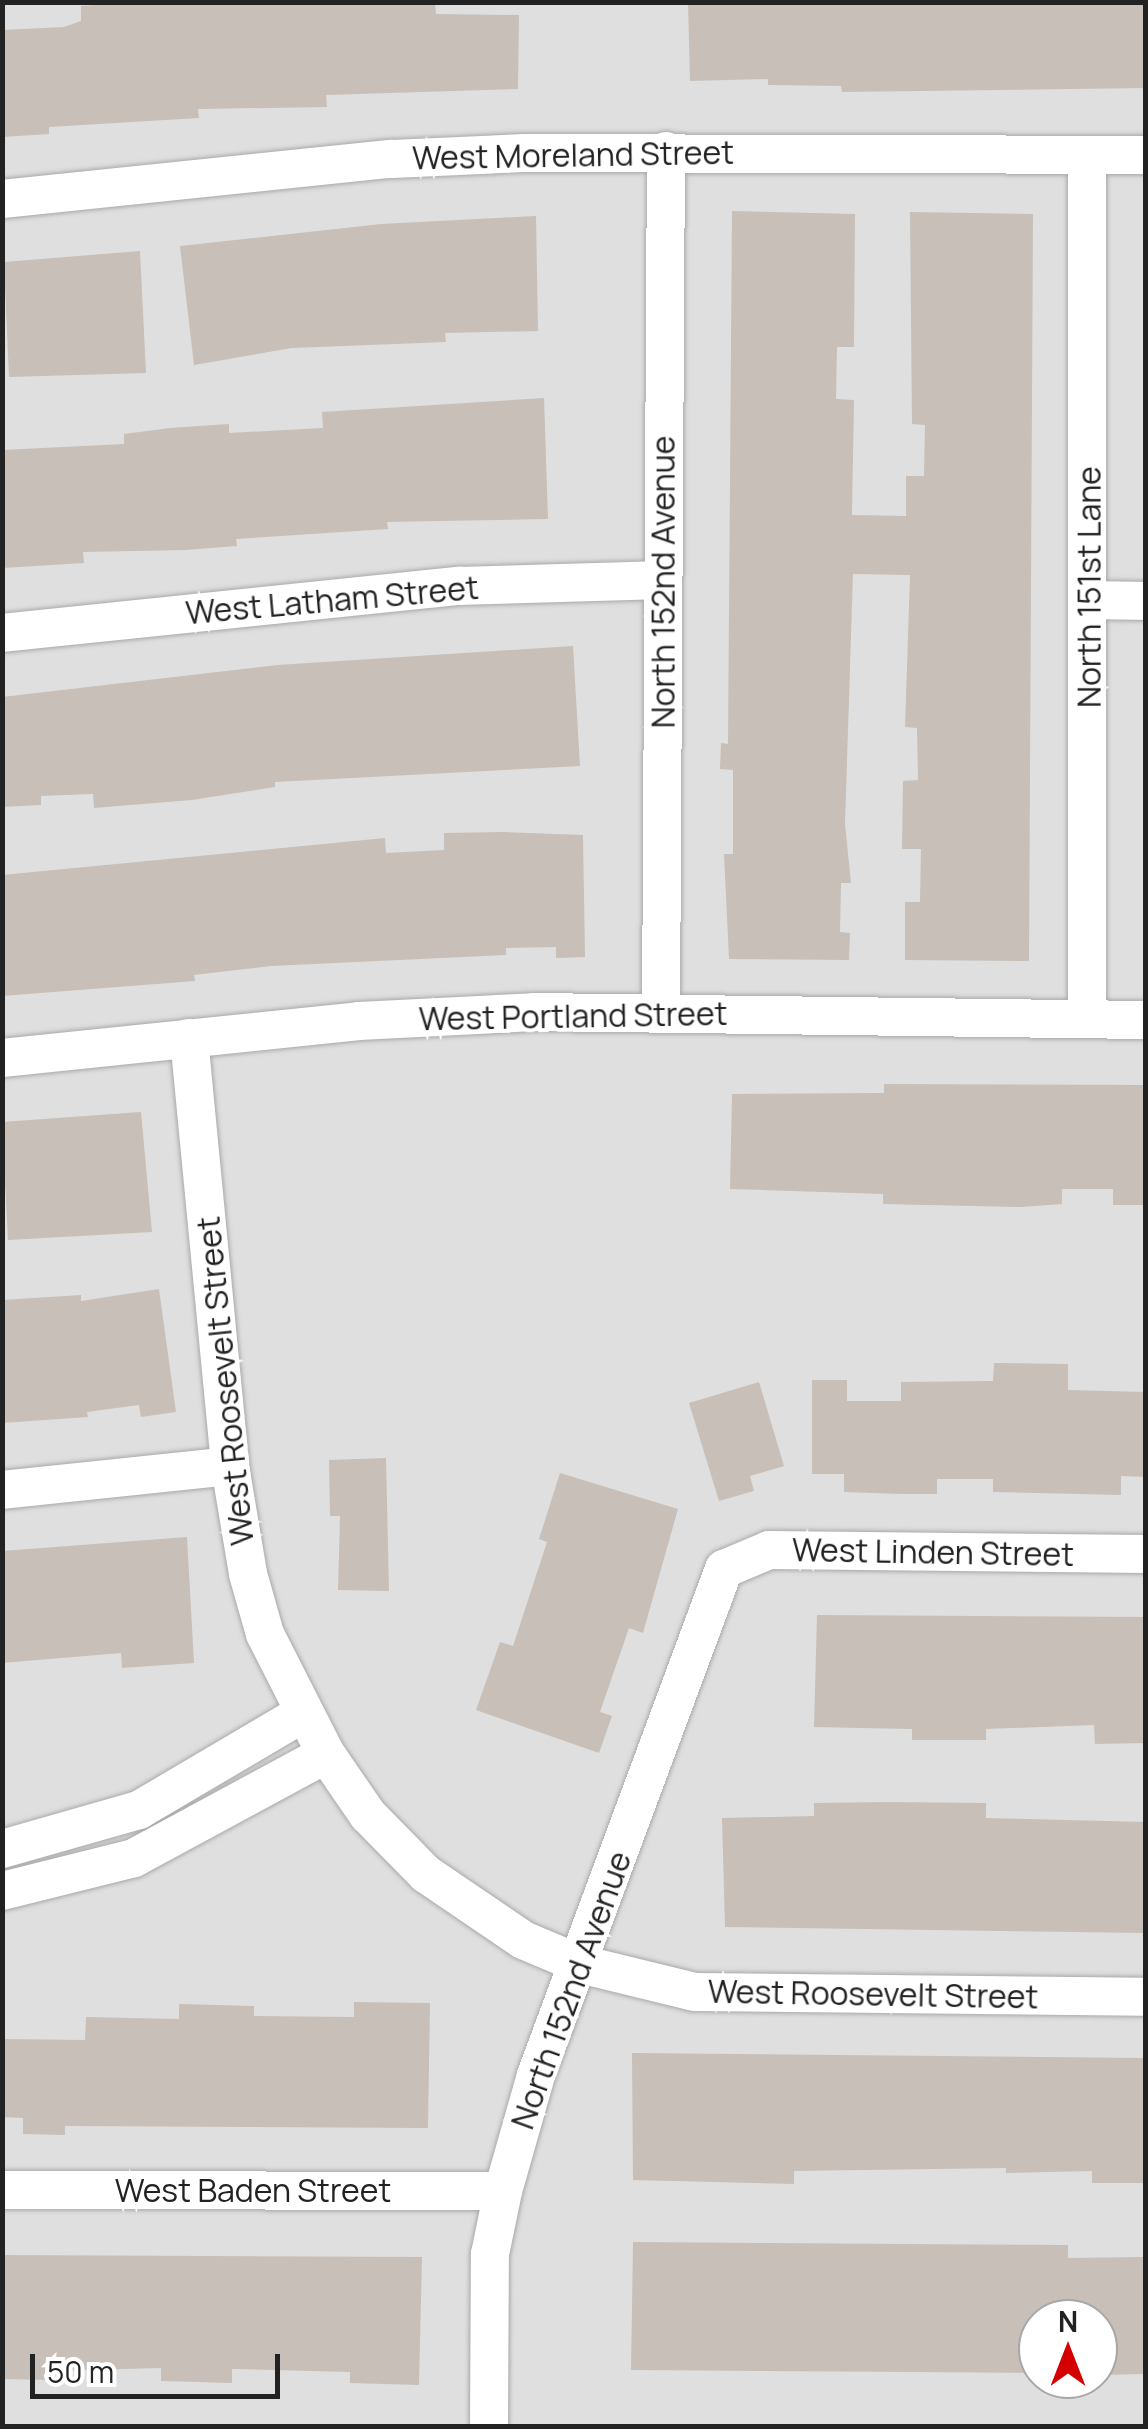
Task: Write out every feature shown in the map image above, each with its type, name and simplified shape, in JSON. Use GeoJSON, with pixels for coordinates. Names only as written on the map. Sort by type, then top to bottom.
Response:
{"type":"FeatureCollection","features":[{"type":"Feature","properties":{"kind":"street","name":"West Moreland Street"},"geometry":{"type":"LineString","coordinates":[[2,199],[392,159],[666,151],[1146,155]]}},
{"type":"Feature","properties":{"kind":"street","name":"North 152nd Avenue"},"geometry":{"type":"LineString","coordinates":[[661,1013],[666,151]]}},
{"type":"Feature","properties":{"kind":"street","name":"North 151st Lane"},"geometry":{"type":"LineString","coordinates":[[1087,155],[1087,1019]]}},
{"type":"Feature","properties":{"kind":"street","name":"West Latham Street"},"geometry":{"type":"LineString","coordinates":[[2,632],[460,586],[662,580]]}},
{"type":"Feature","properties":{"kind":"street"},"geometry":{"type":"LineString","coordinates":[[1090,600],[1146,601]]}},
{"type":"Feature","properties":{"kind":"street","name":"West Portland Street"},"geometry":{"type":"LineString","coordinates":[[2,1058],[189,1038],[476,1015],[661,1013],[1146,1020]]}},
{"type":"Feature","properties":{"kind":"street","name":"West Roosevelt Street"},"geometry":{"type":"LineString","coordinates":[[189,1038],[230,1466],[248,1574],[265,1634],[302,1714],[368,1816],[426,1874],[471,1909],[580,1964],[696,1992],[1146,1997]]}},
{"type":"Feature","properties":{"kind":"street"},"geometry":{"type":"LineString","coordinates":[[2,1490],[230,1466]]}},
{"type":"Feature","properties":{"kind":"street","name":"West Linden Street"},"geometry":{"type":"LineString","coordinates":[[724,1569],[769,1550],[1146,1554]]}},
{"type":"Feature","properties":{"kind":"street","name":"North 152nd Avenue"},"geometry":{"type":"LineString","coordinates":[[489,2426],[490,2254],[503,2191],[536,2075],[724,1569]]}},
{"type":"Feature","properties":{"kind":"street"},"geometry":{"type":"LineString","coordinates":[[2,1848],[139,1810],[302,1714]]}},
{"type":"Feature","properties":{"kind":"street"},"geometry":{"type":"LineString","coordinates":[[2,1891],[134,1858],[326,1754]]}},
{"type":"Feature","properties":{"kind":"street","name":"West Baden Street"},"geometry":{"type":"LineString","coordinates":[[2,2190],[503,2191]]}},
{"type":"Feature","properties":{"kind":"shaded area"},"geometry":{"type":"Polygon","coordinates":[[[3,3],[1145,3],[1145,2426],[3,2426],[3,3]]]}},
{"type":"Feature","properties":{"kind":"building"},"geometry":{"type":"Polygon","coordinates":[[[136,2],[435,2],[436,14],[519,15],[518,89],[326,95],[327,107],[198,109],[199,118],[49,127],[49,134],[2,137],[2,30],[64,27],[81,21],[81,6],[136,2]]]}},
{"type":"Feature","properties":{"kind":"building"},"geometry":{"type":"Polygon","coordinates":[[[688,2],[1146,2],[1146,88],[842,92],[841,86],[768,85],[768,79],[690,81],[688,2]]]}},
{"type":"Feature","properties":{"kind":"building"},"geometry":{"type":"Polygon","coordinates":[[[732,211],[855,214],[854,347],[837,347],[836,399],[854,400],[852,515],[906,516],[906,476],[924,476],[925,425],[912,424],[910,212],[1033,214],[1029,961],[905,960],[905,902],[920,902],[921,849],[902,849],[903,781],[918,780],[917,728],[905,727],[910,575],[853,574],[845,824],[851,883],[841,883],[840,932],[850,933],[849,960],[729,959],[724,854],[733,854],[733,770],[720,769],[721,743],[728,744],[732,211]]]}},
{"type":"Feature","properties":{"kind":"building"},"geometry":{"type":"Polygon","coordinates":[[[536,216],[538,331],[445,333],[446,342],[292,348],[194,365],[180,246],[381,224],[536,216]]]}},
{"type":"Feature","properties":{"kind":"building"},"geometry":{"type":"Polygon","coordinates":[[[140,251],[146,373],[9,377],[4,262],[140,251]]]}},
{"type":"Feature","properties":{"kind":"building"},"geometry":{"type":"Polygon","coordinates":[[[544,398],[548,519],[387,522],[388,529],[236,539],[237,546],[185,550],[83,552],[84,563],[2,568],[2,450],[124,444],[124,434],[170,428],[229,424],[229,433],[323,428],[322,412],[544,398]]]}},
{"type":"Feature","properties":{"kind":"building"},"geometry":{"type":"Polygon","coordinates":[[[573,646],[580,766],[275,782],[275,787],[192,800],[94,808],[93,794],[41,796],[41,805],[2,807],[2,697],[278,665],[573,646]]]}},
{"type":"Feature","properties":{"kind":"building"},"geometry":{"type":"Polygon","coordinates":[[[444,833],[583,835],[585,957],[556,958],[556,947],[506,948],[506,955],[271,966],[194,975],[195,981],[2,996],[2,875],[385,838],[386,853],[444,850],[444,833]]]}},
{"type":"Feature","properties":{"kind":"building"},"geometry":{"type":"Polygon","coordinates":[[[884,1084],[1146,1085],[1146,1205],[1113,1205],[1113,1189],[1062,1189],[1062,1204],[1021,1207],[883,1204],[883,1194],[730,1189],[732,1094],[884,1093],[884,1084]]]}},
{"type":"Feature","properties":{"kind":"building"},"geometry":{"type":"Polygon","coordinates":[[[141,1112],[152,1232],[8,1240],[2,1122],[141,1112]]]}},
{"type":"Feature","properties":{"kind":"building"},"geometry":{"type":"Polygon","coordinates":[[[159,1289],[176,1412],[141,1417],[139,1405],[87,1412],[88,1417],[2,1423],[2,1300],[81,1295],[81,1301],[159,1289]]]}},
{"type":"Feature","properties":{"kind":"building"},"geometry":{"type":"Polygon","coordinates":[[[994,1363],[1068,1364],[1068,1390],[1146,1392],[1146,1477],[1121,1476],[1121,1495],[993,1492],[993,1479],[937,1479],[937,1494],[901,1494],[844,1492],[844,1474],[812,1474],[812,1380],[847,1380],[847,1401],[901,1401],[901,1382],[993,1381],[994,1363]]]}},
{"type":"Feature","properties":{"kind":"building"},"geometry":{"type":"Polygon","coordinates":[[[759,1382],[784,1466],[750,1476],[754,1491],[719,1501],[689,1403],[759,1382]]]}},
{"type":"Feature","properties":{"kind":"building"},"geometry":{"type":"Polygon","coordinates":[[[386,1458],[389,1591],[338,1590],[340,1516],[330,1516],[329,1460],[386,1458]]]}},
{"type":"Feature","properties":{"kind":"building"},"geometry":{"type":"Polygon","coordinates":[[[560,1473],[678,1509],[643,1633],[629,1628],[600,1712],[612,1716],[599,1753],[476,1710],[500,1642],[513,1646],[547,1542],[539,1539],[560,1473]]]}},
{"type":"Feature","properties":{"kind":"building"},"geometry":{"type":"Polygon","coordinates":[[[187,1537],[194,1663],[122,1668],[121,1653],[2,1663],[2,1551],[187,1537]]]}},
{"type":"Feature","properties":{"kind":"building"},"geometry":{"type":"Polygon","coordinates":[[[817,1615],[1146,1617],[1146,1743],[1095,1744],[1094,1725],[986,1729],[986,1740],[912,1740],[912,1729],[814,1727],[817,1615]]]}},
{"type":"Feature","properties":{"kind":"building"},"geometry":{"type":"Polygon","coordinates":[[[814,1803],[986,1803],[986,1818],[1146,1822],[1146,1933],[725,1927],[722,1818],[814,1816],[814,1803]]]}},
{"type":"Feature","properties":{"kind":"building"},"geometry":{"type":"Polygon","coordinates":[[[354,2002],[430,2003],[428,2128],[65,2126],[65,2135],[23,2134],[23,2118],[2,2117],[2,2039],[85,2040],[86,2017],[179,2019],[179,2004],[254,2006],[254,2016],[354,2017],[354,2002]]]}},
{"type":"Feature","properties":{"kind":"building"},"geometry":{"type":"Polygon","coordinates":[[[632,2053],[1146,2058],[1146,2183],[1092,2183],[1092,2171],[1006,2173],[1006,2168],[794,2171],[794,2184],[633,2180],[632,2053]]]}},
{"type":"Feature","properties":{"kind":"building"},"geometry":{"type":"Polygon","coordinates":[[[633,2242],[1068,2245],[1068,2258],[1146,2257],[1146,2374],[1118,2375],[1118,2299],[1018,2299],[1018,2373],[631,2370],[633,2242]]]}},
{"type":"Feature","properties":{"kind":"building"},"geometry":{"type":"Polygon","coordinates":[[[2,2255],[422,2257],[419,2385],[350,2383],[350,2372],[232,2369],[232,2383],[161,2381],[161,2368],[49,2371],[49,2380],[2,2379],[2,2255]]]}}]}
